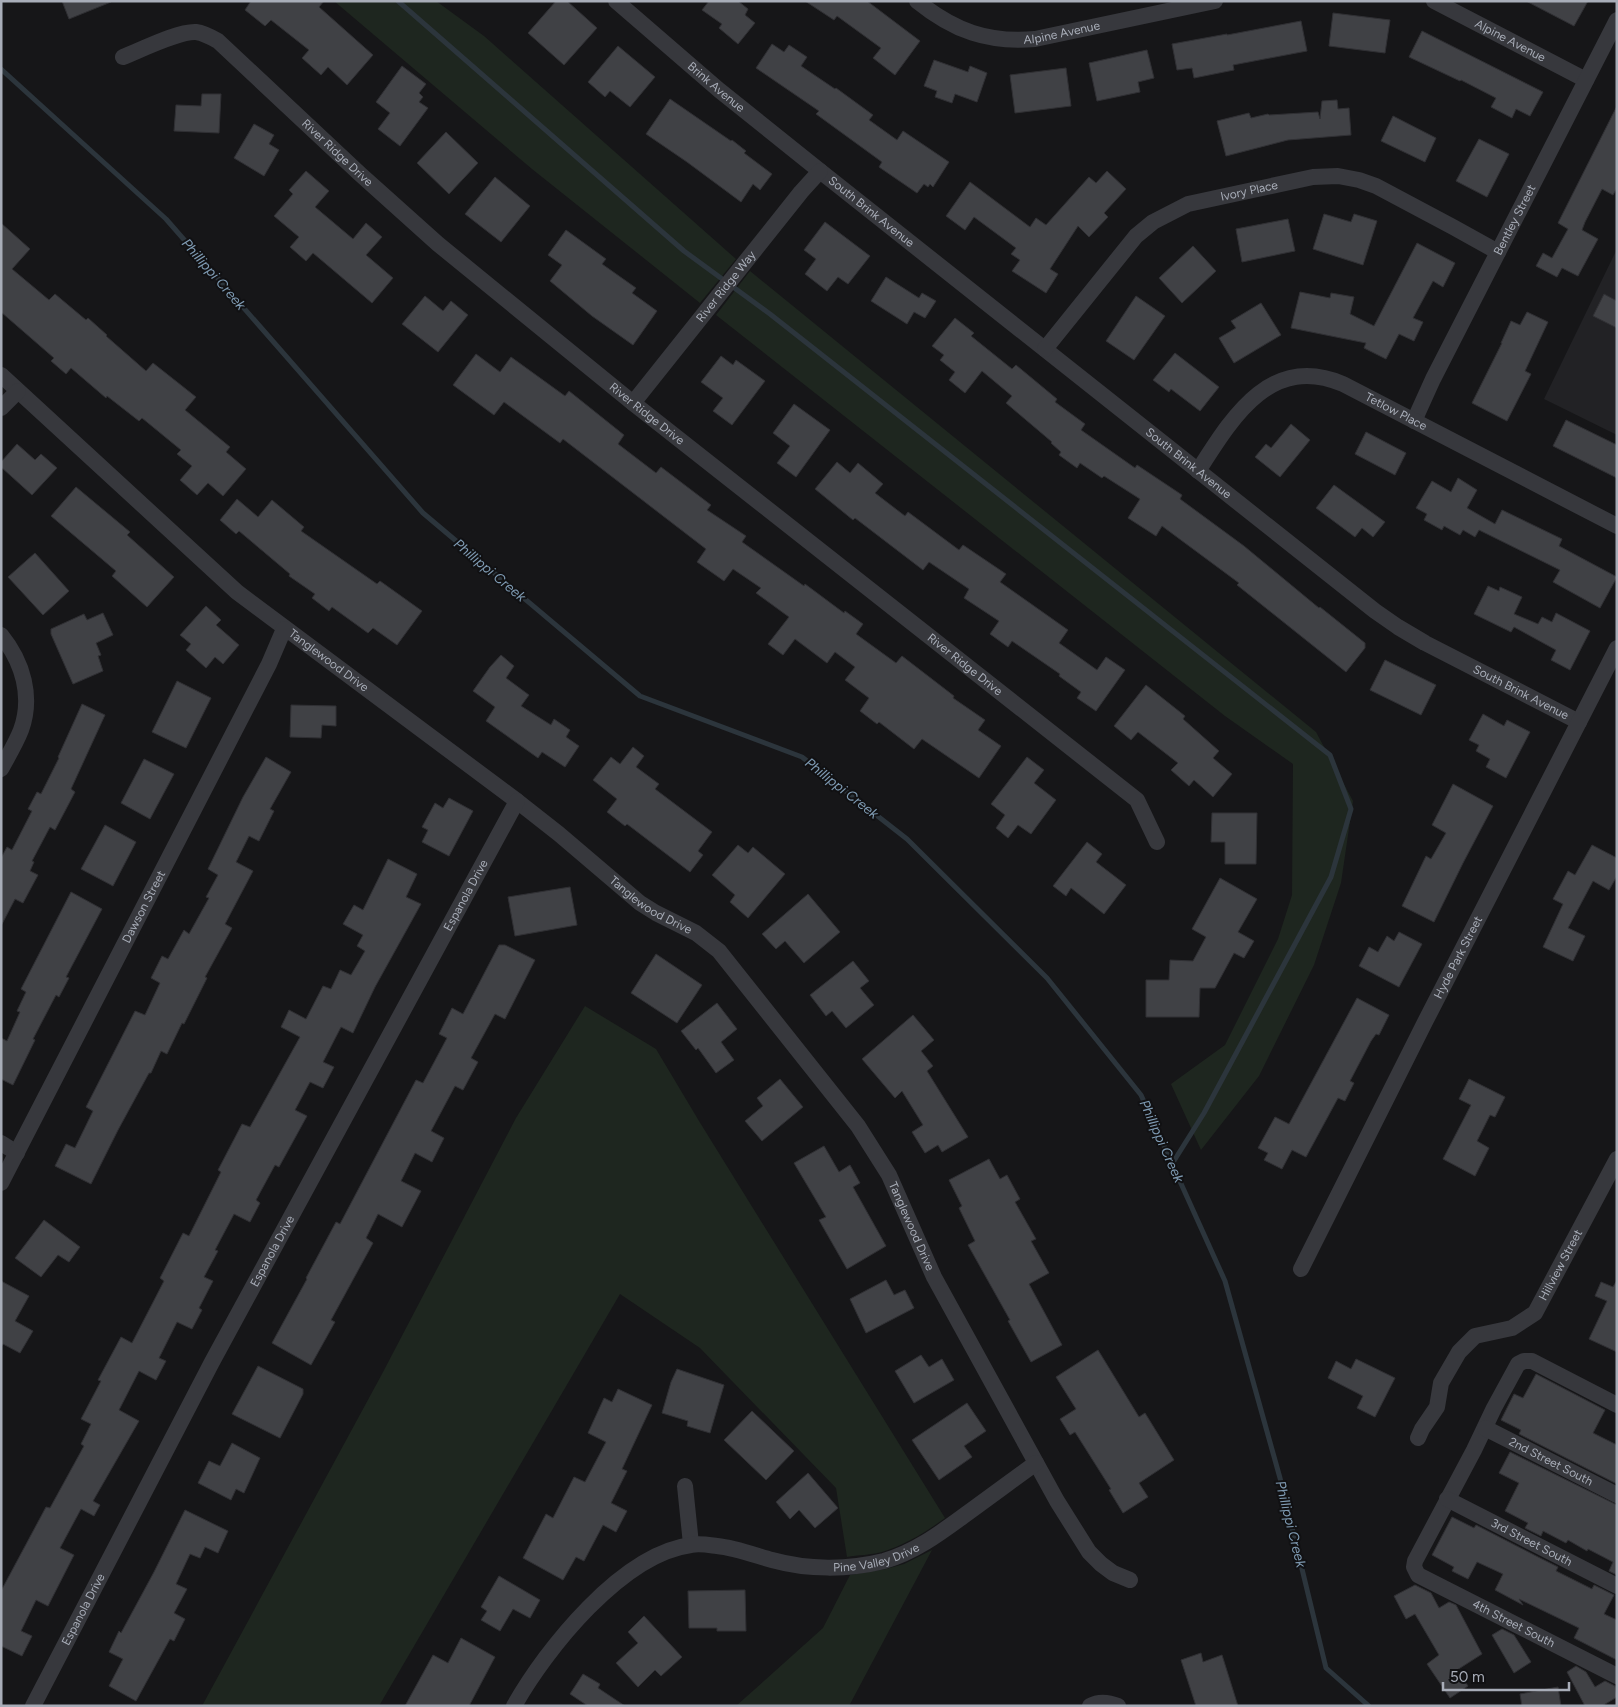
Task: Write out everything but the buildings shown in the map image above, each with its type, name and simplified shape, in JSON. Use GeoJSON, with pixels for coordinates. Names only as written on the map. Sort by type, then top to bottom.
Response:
{"type":"FeatureCollection","features":[{"type":"Feature","properties":{"kind":"street","name":"Brink Avenue"},"geometry":{"type":"LineString","coordinates":[[616,1],[718,90],[820,171]]}},
{"type":"Feature","properties":{"kind":"street","name":"Alpine Avenue"},"geometry":{"type":"LineString","coordinates":[[916,1],[946,22],[968,32],[999,40],[1017,40],[1035,39],[1215,1]]}},
{"type":"Feature","properties":{"kind":"street","name":"Alpine Avenue"},"geometry":{"type":"LineString","coordinates":[[1434,1],[1586,80]]}},
{"type":"Feature","properties":{"kind":"street","name":"Bentley Street"},"geometry":{"type":"LineString","coordinates":[[1414,421],[1433,379],[1617,20]]}},
{"type":"Feature","properties":{"kind":"street","name":"River Ridge Drive"},"geometry":{"type":"LineString","coordinates":[[123,58],[185,33],[196,32],[206,34],[218,41],[438,244],[633,403],[1137,800],[1157,842]]}},
{"type":"Feature","properties":{"kind":"street","name":"River Ridge Way"},"geometry":{"type":"LineString","coordinates":[[633,403],[800,192],[820,171]]}},
{"type":"Feature","properties":{"kind":"street","name":"South Brink Avenue"},"geometry":{"type":"LineString","coordinates":[[820,171],[1398,627],[1425,643],[1579,722]]}},
{"type":"Feature","properties":{"kind":"street","name":"Ivory Place"},"geometry":{"type":"LineString","coordinates":[[1045,349],[1136,236],[1153,222],[1188,204],[1313,177],[1338,176],[1376,186],[1498,252]]}},
{"type":"Feature","properties":{"kind":"street","name":"Tanglewood Drive"},"geometry":{"type":"LineString","coordinates":[[1,375],[236,592],[560,834],[640,903],[696,933],[719,951],[846,1110],[873,1148],[889,1175],[934,1277],[1036,1463],[1088,1552],[1113,1573],[1130,1580]]}},
{"type":"Feature","properties":{"kind":"street","name":"Tetlow Place"},"geometry":{"type":"LineString","coordinates":[[1198,471],[1217,442],[1251,399],[1264,388],[1280,381],[1300,376],[1317,376],[1333,380],[1617,526]]}},
{"type":"Feature","properties":{"kind":"street"},"geometry":{"type":"LineString","coordinates":[[1,408],[18,391]]}},
{"type":"Feature","properties":{"kind":"street","name":"Dawson Street"},"geometry":{"type":"LineString","coordinates":[[1,1183],[264,673],[284,629]]}},
{"type":"Feature","properties":{"kind":"street"},"geometry":{"type":"LineString","coordinates":[[1,635],[21,667],[26,693],[26,708],[21,730],[1,769]]}},
{"type":"Feature","properties":{"kind":"street","name":"Hyde Park Street"},"geometry":{"type":"LineString","coordinates":[[1301,1269],[1617,648]]}},
{"type":"Feature","properties":{"kind":"street","name":"Espanola Drive"},"geometry":{"type":"LineString","coordinates":[[33,1706],[212,1362],[517,801]]}},
{"type":"Feature","properties":{"kind":"street"},"geometry":{"type":"LineString","coordinates":[[1,1143],[17,1153]]}},
{"type":"Feature","properties":{"kind":"street","name":"Hillview Street"},"geometry":{"type":"LineString","coordinates":[[1418,1438],[1437,1407],[1441,1383],[1459,1352],[1475,1336],[1512,1328],[1536,1313],[1617,1159]]}},
{"type":"Feature","properties":{"kind":"street"},"geometry":{"type":"LineString","coordinates":[[1448,1499],[1518,1364],[1524,1361],[1532,1361],[1617,1405]]}},
{"type":"Feature","properties":{"kind":"street","name":"2nd Street South"},"geometry":{"type":"LineString","coordinates":[[1485,1428],[1617,1495]]}},
{"type":"Feature","properties":{"kind":"street","name":"Pine Valley Drive"},"geometry":{"type":"LineString","coordinates":[[514,1706],[539,1666],[562,1638],[606,1592],[639,1566],[665,1552],[691,1544],[738,1550],[806,1566],[842,1567],[884,1561],[925,1543],[1036,1463]]}},
{"type":"Feature","properties":{"kind":"street"},"geometry":{"type":"LineString","coordinates":[[685,1486],[691,1544]]}},
{"type":"Feature","properties":{"kind":"street","name":"4th Street South"},"geometry":{"type":"LineString","coordinates":[[1448,1499],[1415,1561],[1414,1567],[1418,1575],[1617,1676]]}},
{"type":"Feature","properties":{"kind":"street","name":"3rd Street South"},"geometry":{"type":"LineString","coordinates":[[1448,1499],[1617,1586]]}},
{"type":"Feature","properties":{"kind":"street"},"geometry":{"type":"LineString","coordinates":[[1090,1706],[1097,1702],[1111,1703],[1118,1706]]}},
{"type":"Feature","properties":{"kind":"shaded area"},"geometry":{"type":"Polygon","coordinates":[[[334,1],[436,1],[484,36],[736,259],[700,303],[532,169],[334,1]]]}},
{"type":"Feature","properties":{"kind":"shaded area"},"geometry":{"type":"Polygon","coordinates":[[[1617,249],[1617,435],[1544,399],[1617,249]]]}},
{"type":"Feature","properties":{"kind":"shaded area"},"geometry":{"type":"Polygon","coordinates":[[[750,271],[1316,732],[1353,801],[1341,883],[1314,965],[1259,1076],[1201,1150],[1171,1084],[1225,1045],[1278,939],[1292,895],[1293,764],[1225,716],[716,315],[750,271]]]}},
{"type":"Feature","properties":{"kind":"shaded area"},"geometry":{"type":"Polygon","coordinates":[[[585,1006],[656,1049],[945,1518],[899,1546],[878,1553],[847,1557],[836,1488],[700,1348],[620,1294],[379,1706],[202,1706],[382,1374],[516,1118],[585,1006]]]}},
{"type":"Feature","properties":{"kind":"shaded area"},"geometry":{"type":"Polygon","coordinates":[[[932,1550],[849,1706],[736,1706],[823,1628],[850,1575],[904,1564],[932,1550]]]}},
{"type":"Feature","properties":{"kind":"waterway"},"geometry":{"type":"LineString","coordinates":[[398,1],[684,251],[770,314],[1330,755],[1351,809],[1331,877],[1204,1113],[1172,1164]]}},
{"type":"Feature","properties":{"kind":"waterway","name":"Phillippi Creek"},"geometry":{"type":"LineString","coordinates":[[1,69],[166,219],[423,513],[640,696],[802,757],[907,839],[1047,978],[1141,1095],[1225,1281],[1280,1478],[1326,1668],[1369,1706]]}}]}
